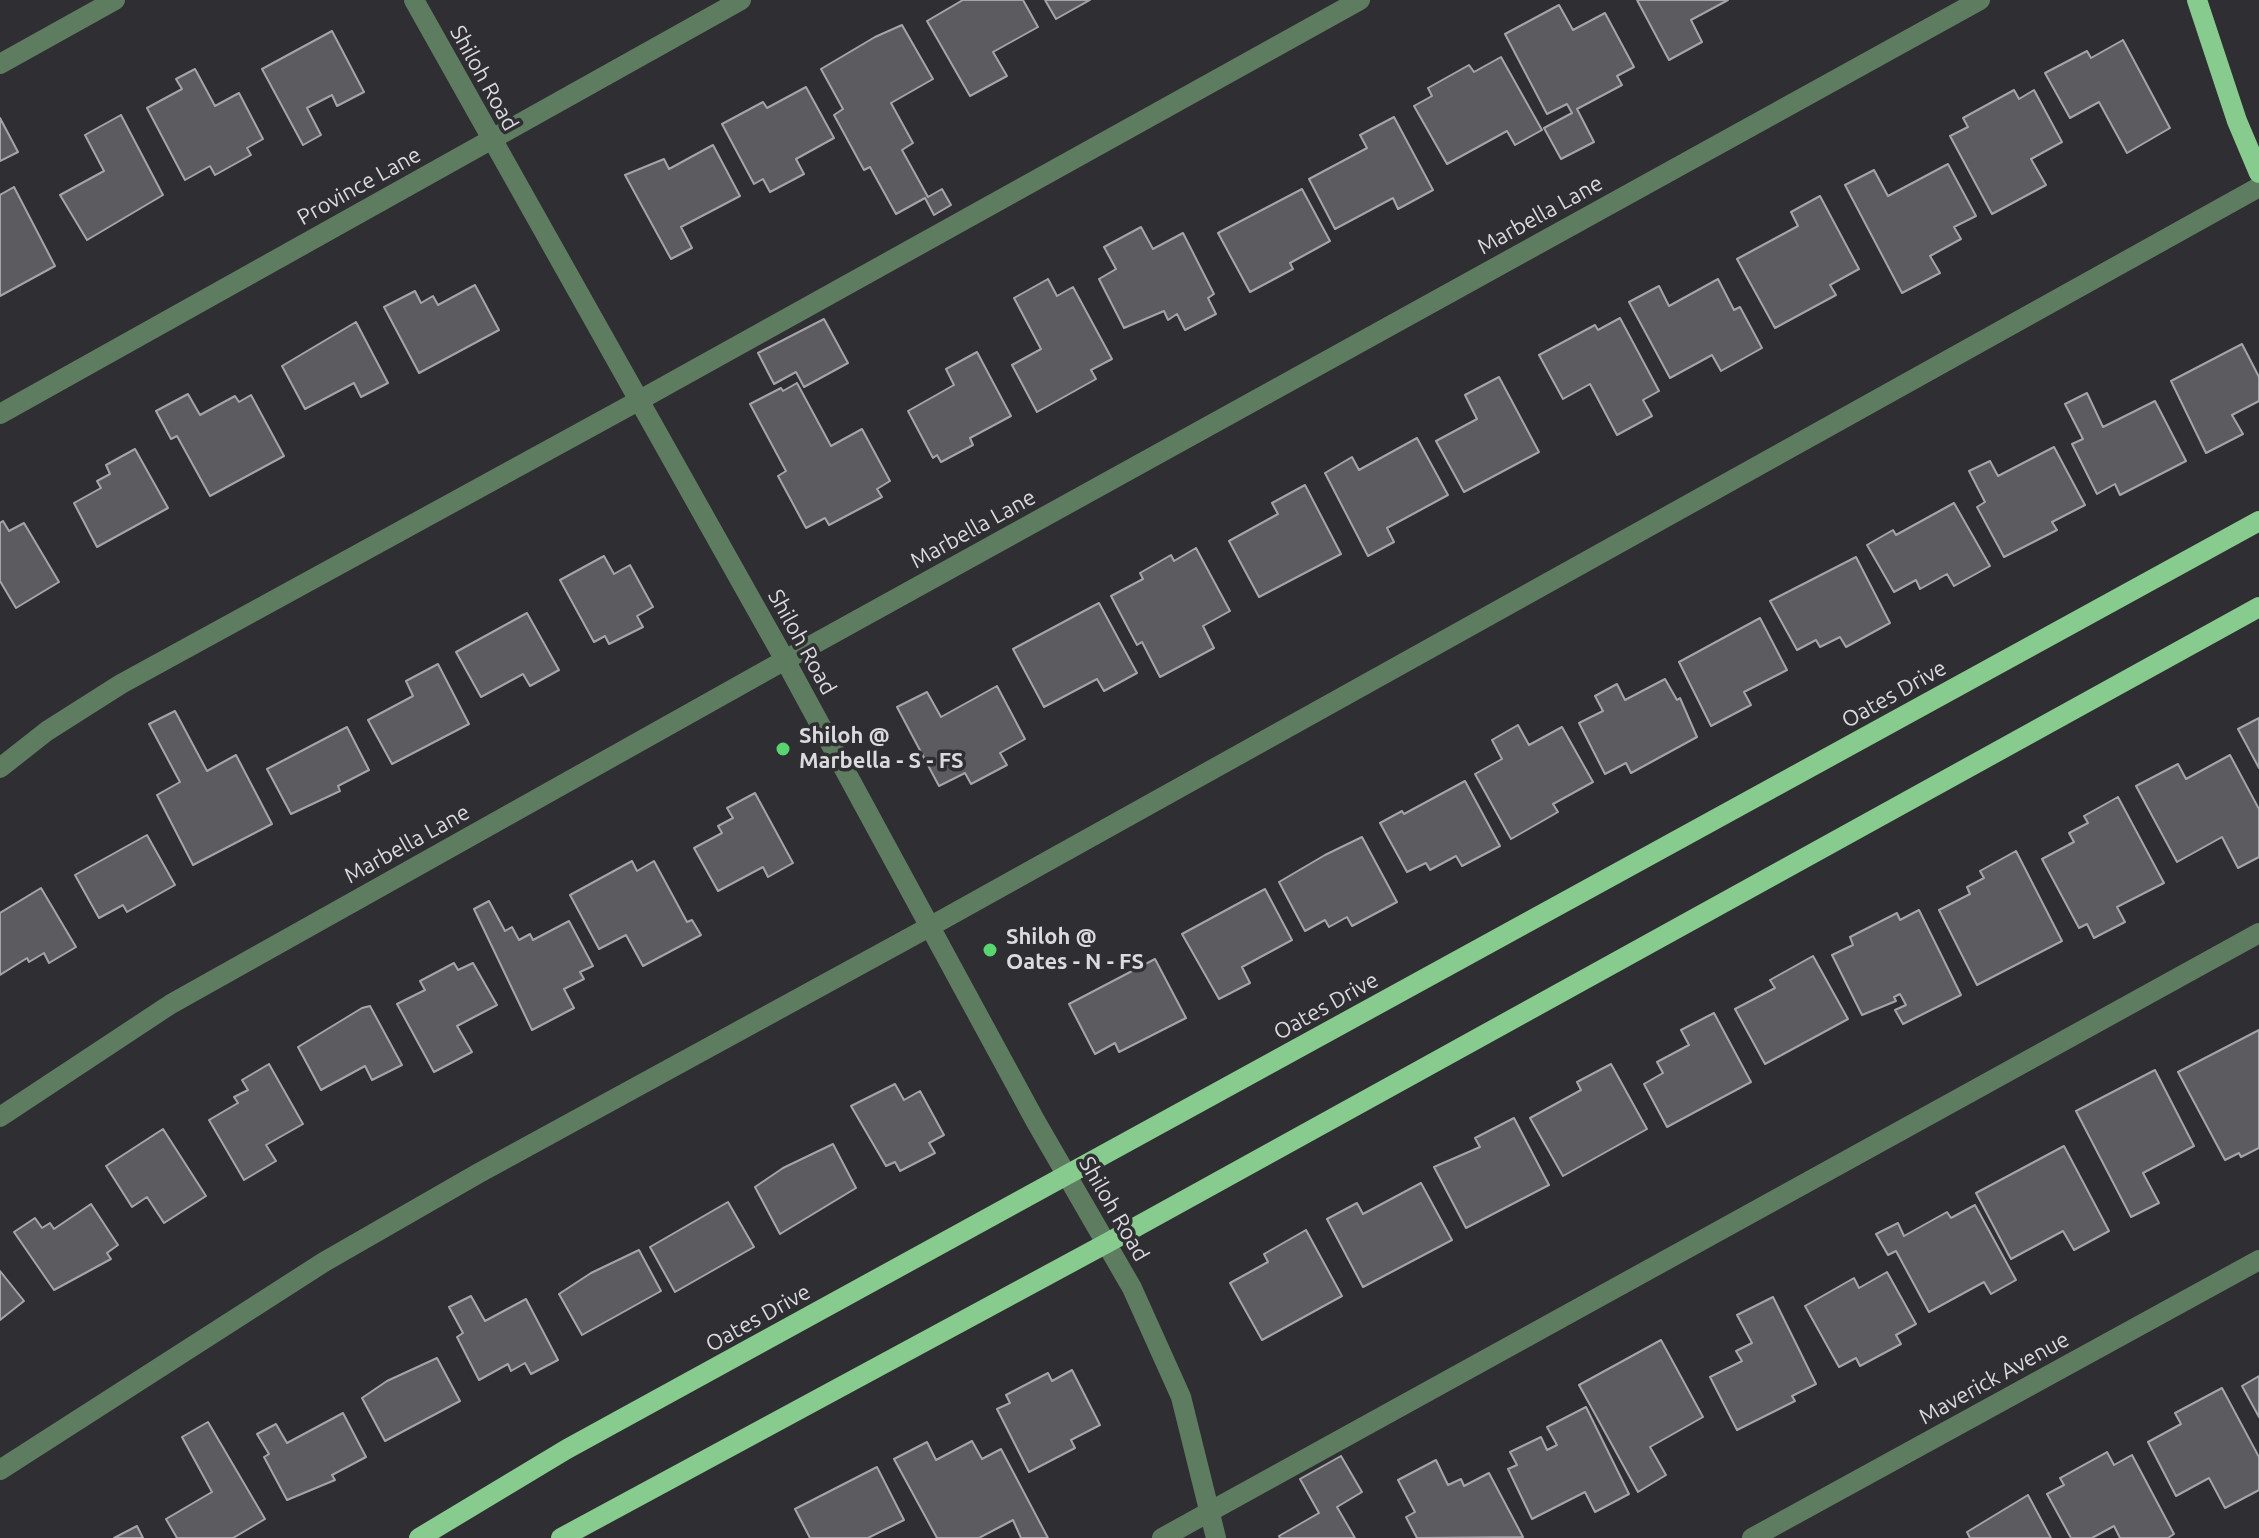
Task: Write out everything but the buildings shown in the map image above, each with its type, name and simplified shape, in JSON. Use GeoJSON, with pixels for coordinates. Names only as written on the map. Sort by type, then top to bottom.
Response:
{"type":"FeatureCollection","features":[{"type":"Feature","properties":{"kind":"main road"},"geometry":{"type":"LineString","coordinates":[[2197,0],[2237,121],[2259,173]]}},
{"type":"Feature","properties":{"kind":"main road","name":"Oates Drive"},"geometry":{"type":"LineString","coordinates":[[419,1538],[567,1449],[2259,521]]}},
{"type":"Feature","properties":{"kind":"main road"},"geometry":{"type":"LineString","coordinates":[[561,1538],[1107,1243],[2259,607]]}},
{"type":"Feature","properties":{"kind":"street"},"geometry":{"type":"LineString","coordinates":[[0,64],[115,0]]}},
{"type":"Feature","properties":{"kind":"street","name":"Shiloh Road"},"geometry":{"type":"LineString","coordinates":[[414,0],[785,660],[1132,1288],[1181,1397],[1216,1538]]}},
{"type":"Feature","properties":{"kind":"street","name":"Province Lane"},"geometry":{"type":"LineString","coordinates":[[0,414],[741,0]]}},
{"type":"Feature","properties":{"kind":"street"},"geometry":{"type":"LineString","coordinates":[[0,768],[47,731],[121,684],[1360,0]]}},
{"type":"Feature","properties":{"kind":"street","name":"Marbella Lane"},"geometry":{"type":"LineString","coordinates":[[0,1117],[171,1004],[785,660],[1980,0]]}},
{"type":"Feature","properties":{"kind":"street"},"geometry":{"type":"LineString","coordinates":[[0,1470],[324,1262],[479,1173],[931,926],[2259,187]]}},
{"type":"Feature","properties":{"kind":"street"},"geometry":{"type":"LineString","coordinates":[[1162,1538],[2259,933]]}},
{"type":"Feature","properties":{"kind":"street","name":"Maverick Avenue"},"geometry":{"type":"LineString","coordinates":[[1752,1538],[2259,1260]]}},
{"type":"Feature","properties":{"kind":"place","name":"Shiloh @ Marbella - S - FS"},"geometry":{"type":"Point","coordinates":[783,749]}},
{"type":"Feature","properties":{"kind":"place","name":"Shiloh @ Oates - N - FS"},"geometry":{"type":"Point","coordinates":[990,950]}}]}
